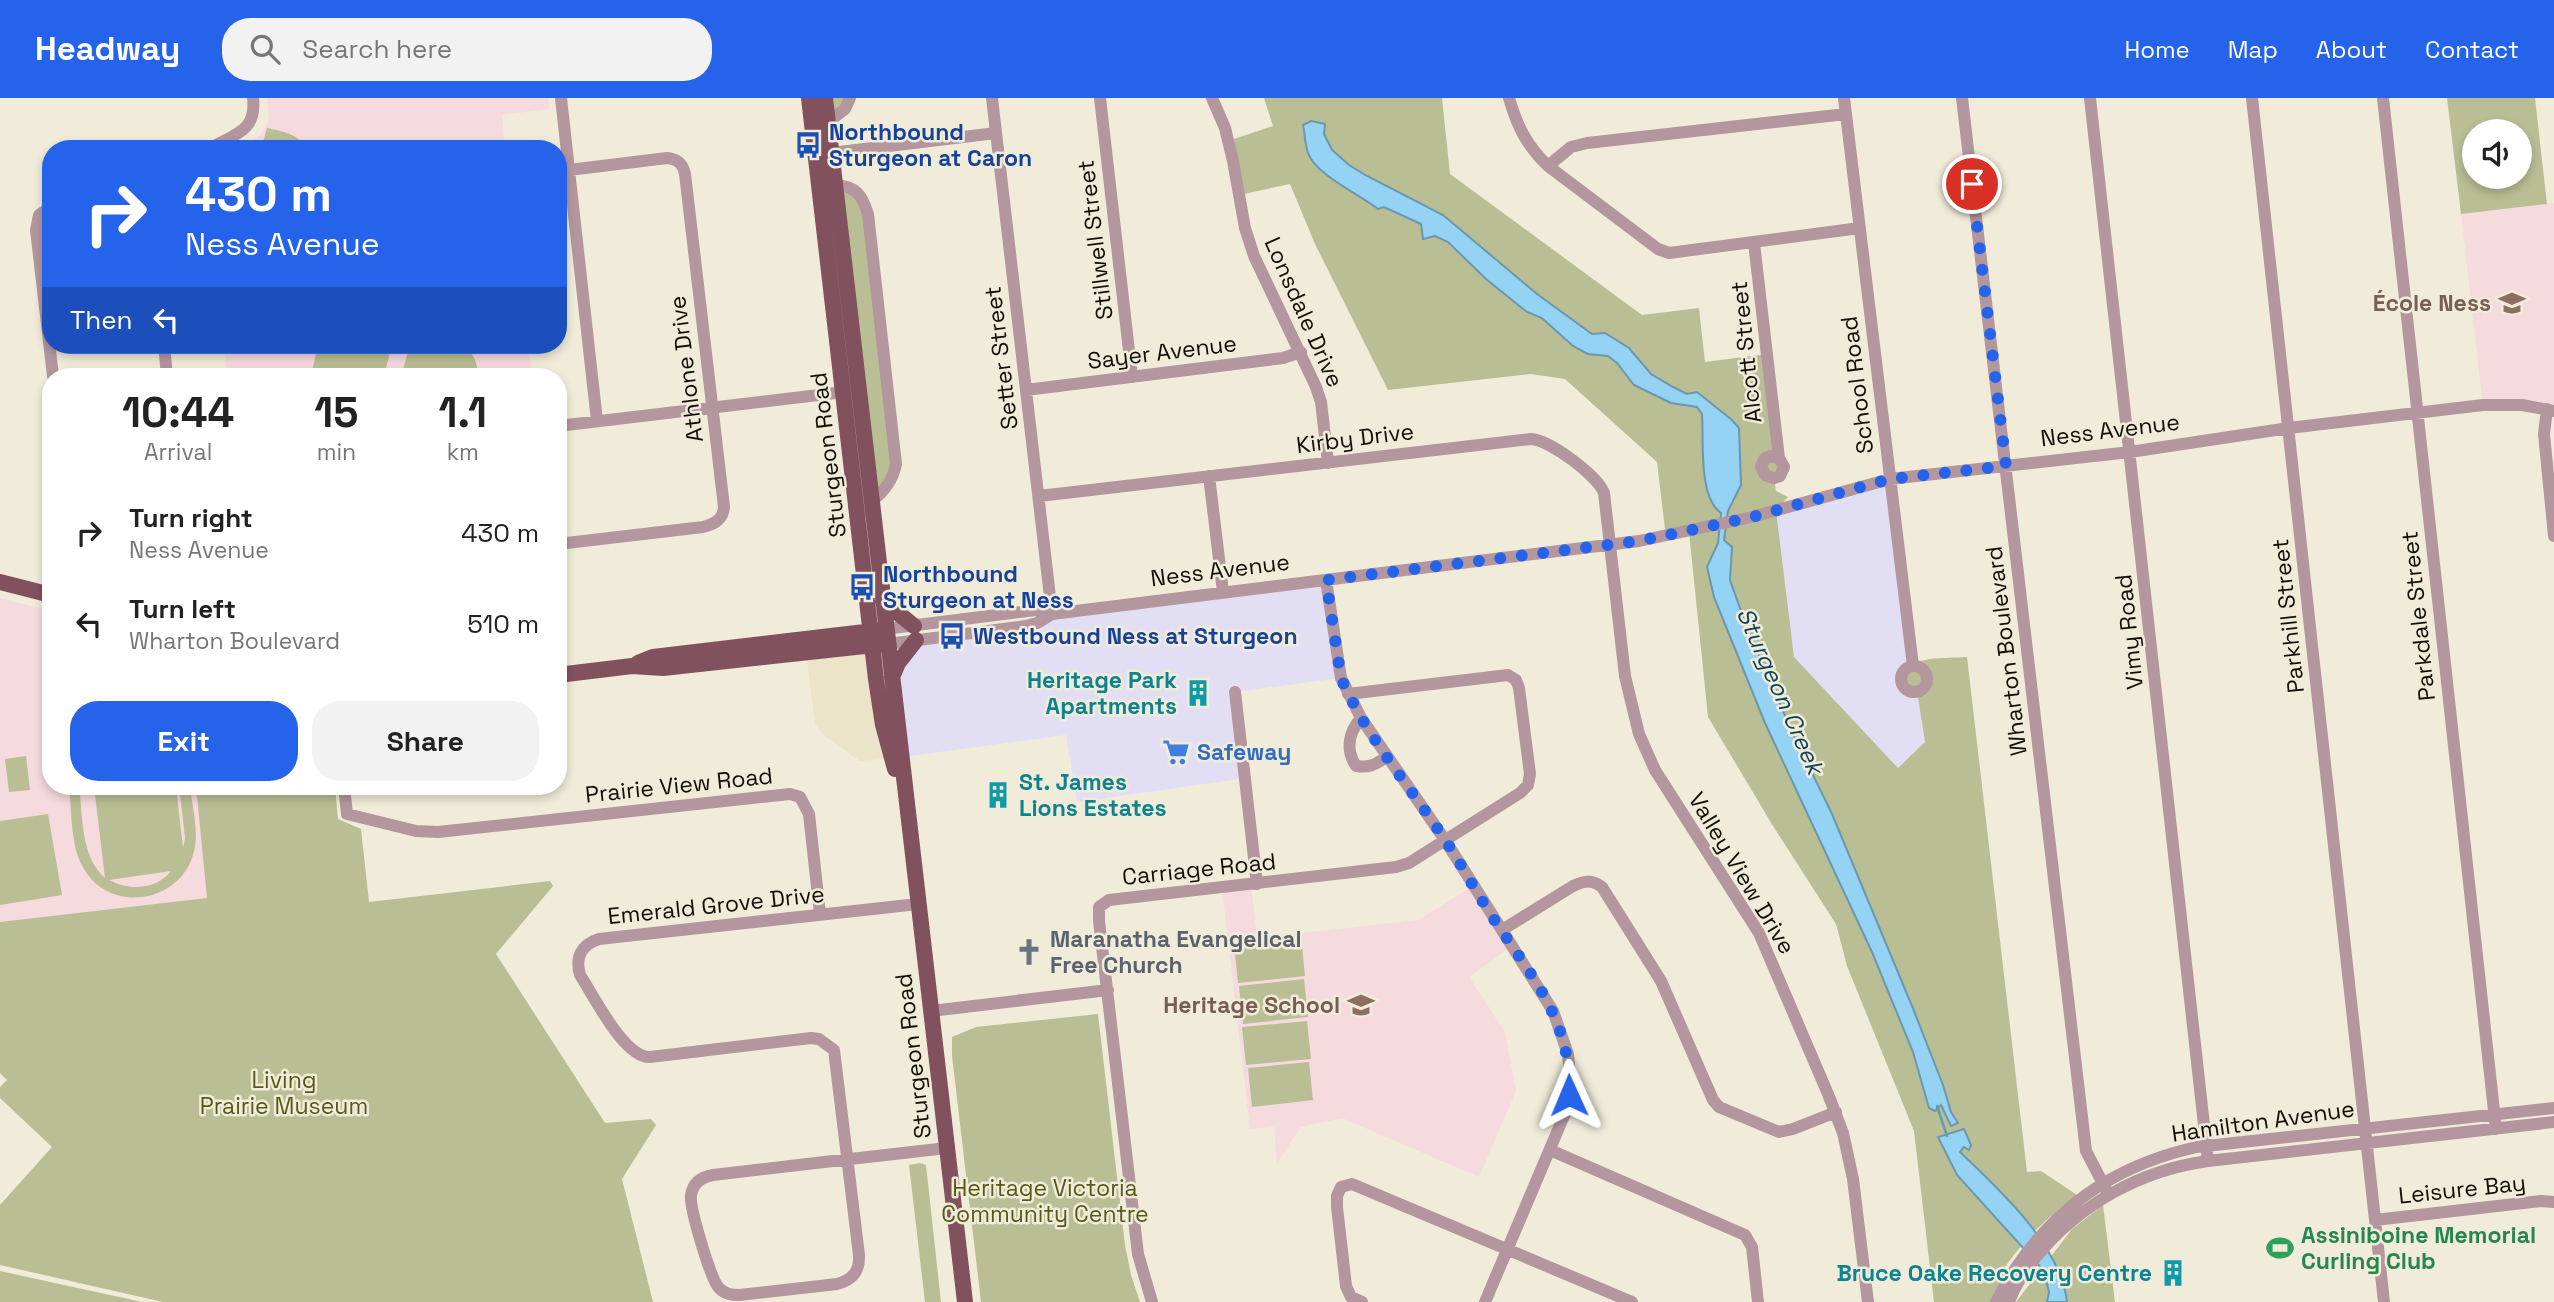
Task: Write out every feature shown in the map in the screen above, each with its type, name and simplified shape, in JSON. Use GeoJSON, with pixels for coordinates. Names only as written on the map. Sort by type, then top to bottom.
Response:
{"type":"FeatureCollection","features":[{"type":"Feature","properties":{"kind":"main road","name":"Sturgeon Road"},"geometry":{"type":"LineString","coordinates":[[809,98],[835,185],[851,391],[872,501],[883,601],[880,637]]}},
{"type":"Feature","properties":{"kind":"main road","name":"Sturgeon Road"},"geometry":{"type":"LineString","coordinates":[[825,98],[828,122],[824,154],[884,678],[907,792],[906,804],[965,1302]]}},
{"type":"Feature","properties":{"kind":"main road"},"geometry":{"type":"LineString","coordinates":[[0,582],[42,593]]}},
{"type":"Feature","properties":{"kind":"main road"},"geometry":{"type":"LineString","coordinates":[[841,649],[884,678],[898,663],[915,633],[883,601]]}},
{"type":"Feature","properties":{"kind":"main road","name":"Ness Avenue"},"geometry":{"type":"LineString","coordinates":[[567,674],[632,666],[663,668],[841,649],[880,637]]}},
{"type":"Feature","properties":{"kind":"main road","name":"Ness Avenue"},"geometry":{"type":"LineString","coordinates":[[632,666],[653,657],[880,637]]}},
{"type":"Feature","properties":{"kind":"street"},"geometry":{"type":"LineString","coordinates":[[224,140],[250,125],[254,114],[253,98]]}},
{"type":"Feature","properties":{"kind":"street"},"geometry":{"type":"LineString","coordinates":[[561,98],[566,140]]}},
{"type":"Feature","properties":{"kind":"street"},"geometry":{"type":"LineString","coordinates":[[828,122],[845,110],[850,98]]}},
{"type":"Feature","properties":{"kind":"street","name":"Setter Street"},"geometry":{"type":"LineString","coordinates":[[992,98],[1052,614]]}},
{"type":"Feature","properties":{"kind":"street","name":"Stillwell Street"},"geometry":{"type":"LineString","coordinates":[[1100,98],[1132,377]]}},
{"type":"Feature","properties":{"kind":"street","name":"Lonsdale Drive"},"geometry":{"type":"LineString","coordinates":[[1212,98],[1225,128],[1245,228],[1254,256],[1301,352],[1321,402],[1328,463]]}},
{"type":"Feature","properties":{"kind":"street"},"geometry":{"type":"LineString","coordinates":[[1509,98],[1516,124],[1534,152],[1548,166],[1658,249],[1668,253],[1860,228]]}},
{"type":"Feature","properties":{"kind":"street","name":"School Road"},"geometry":{"type":"LineString","coordinates":[[1844,98],[1913,666]]}},
{"type":"Feature","properties":{"kind":"street","name":"Wharton Boulevard"},"geometry":{"type":"LineString","coordinates":[[1962,98],[2086,1151],[2106,1189]]}},
{"type":"Feature","properties":{"kind":"street","name":"Vimy Road"},"geometry":{"type":"LineString","coordinates":[[2090,98],[2208,1161]]}},
{"type":"Feature","properties":{"kind":"street","name":"Parkhill Street"},"geometry":{"type":"LineString","coordinates":[[2252,98],[2384,1302]]}},
{"type":"Feature","properties":{"kind":"street","name":"Parkdale Street"},"geometry":{"type":"LineString","coordinates":[[2383,98],[2496,1129]]}},
{"type":"Feature","properties":{"kind":"street"},"geometry":{"type":"LineString","coordinates":[[1548,166],[1571,147],[1587,143],[1846,114]]}},
{"type":"Feature","properties":{"kind":"street"},"geometry":{"type":"LineString","coordinates":[[824,154],[996,133]]}},
{"type":"Feature","properties":{"kind":"street"},"geometry":{"type":"LineString","coordinates":[[567,152],[597,421]]}},
{"type":"Feature","properties":{"kind":"street","name":"Athlone Drive"},"geometry":{"type":"LineString","coordinates":[[567,543],[703,527],[720,519],[724,507],[682,166],[675,159],[667,158],[569,170]]}},
{"type":"Feature","properties":{"kind":"street","name":"Sturgeon Road"},"geometry":{"type":"LineString","coordinates":[[835,185],[846,186],[863,197],[868,214],[896,464],[894,476],[882,493],[872,501]]}},
{"type":"Feature","properties":{"kind":"street"},"geometry":{"type":"LineString","coordinates":[[42,213],[39,215],[36,230],[42,282]]}},
{"type":"Feature","properties":{"kind":"street","name":"Alcott Street"},"geometry":{"type":"LineString","coordinates":[[1755,243],[1779,457]]}},
{"type":"Feature","properties":{"kind":"street","name":"Sayer Avenue"},"geometry":{"type":"LineString","coordinates":[[1026,390],[1283,358],[1301,352]]}},
{"type":"Feature","properties":{"kind":"street"},"geometry":{"type":"LineString","coordinates":[[567,425],[851,391]]}},
{"type":"Feature","properties":{"kind":"street","name":"Ness Avenue"},"geometry":{"type":"LineString","coordinates":[[880,637],[1026,626],[1052,614],[1689,532],[1890,479],[2130,452],[2289,428],[2494,404],[2550,410]]}},
{"type":"Feature","properties":{"kind":"street"},"geometry":{"type":"LineString","coordinates":[[2550,410],[2544,441],[2554,536]]}},
{"type":"Feature","properties":{"kind":"street","name":"Kirby Drive"},"geometry":{"type":"LineString","coordinates":[[1038,496],[1539,439],[1551,445],[1599,483],[1604,494],[1611,544]]}},
{"type":"Feature","properties":{"kind":"street"},"geometry":{"type":"LineString","coordinates":[[1209,475],[1223,592]]}},
{"type":"Feature","properties":{"kind":"street","name":"Valley View Drive"},"geometry":{"type":"LineString","coordinates":[[1611,544],[1625,676],[1639,734],[1655,770],[1759,933],[1836,1112],[1853,1179],[1868,1302]]}},
{"type":"Feature","properties":{"kind":"street"},"geometry":{"type":"LineString","coordinates":[[1326,580],[1341,678],[1348,694],[1386,757],[1445,840],[1553,1010],[1568,1054],[1569,1095],[1566,1111],[1485,1302]]}},
{"type":"Feature","properties":{"kind":"street","name":"Carriage Road"},"geometry":{"type":"LineString","coordinates":[[1152,1302],[1138,1254],[1099,907],[1109,900],[1396,867],[1409,863],[1520,793],[1528,785],[1530,774],[1516,680],[1508,675],[1348,694]]}},
{"type":"Feature","properties":{"kind":"street"},"geometry":{"type":"LineString","coordinates":[[1235,692],[1256,884]]}},
{"type":"Feature","properties":{"kind":"street"},"geometry":{"type":"LineString","coordinates":[[1361,718],[1349,734],[1351,758],[1356,766],[1374,765],[1386,757]]}},
{"type":"Feature","properties":{"kind":"street","name":"Prairie View Road"},"geometry":{"type":"LineString","coordinates":[[345,795],[347,814],[426,833],[790,794],[800,797],[809,814],[820,914]]}},
{"type":"Feature","properties":{"kind":"street"},"geometry":{"type":"LineString","coordinates":[[1502,930],[1573,886],[1583,882],[1596,883],[1602,887],[1661,981],[1713,1100],[1719,1107],[1779,1132],[1836,1112]]}},
{"type":"Feature","properties":{"kind":"street","name":"Emerald Grove Drive"},"geometry":{"type":"LineString","coordinates":[[849,1159],[837,1060],[834,1050],[827,1044],[811,1038],[640,1056],[626,1045],[580,975],[579,954],[583,948],[599,939],[918,904]]}},
{"type":"Feature","properties":{"kind":"street"},"geometry":{"type":"LineString","coordinates":[[931,1011],[1108,990]]}},
{"type":"Feature","properties":{"kind":"street","name":"Hamilton Avenue"},"geometry":{"type":"LineString","coordinates":[[2106,1189],[2131,1167],[2154,1158],[2207,1146],[2554,1108]]}},
{"type":"Feature","properties":{"kind":"street","name":"Hamilton Avenue"},"geometry":{"type":"LineString","coordinates":[[1996,1302],[2080,1197],[2153,1174],[2208,1161],[2554,1122]]}},
{"type":"Feature","properties":{"kind":"street"},"geometry":{"type":"LineString","coordinates":[[849,1159],[860,1261],[850,1280],[739,1295],[725,1293],[718,1287],[691,1202],[691,1193],[700,1179],[713,1175],[849,1159],[947,1148]]}},
{"type":"Feature","properties":{"kind":"street"},"geometry":{"type":"LineString","coordinates":[[1550,1150],[1745,1235],[1752,1247],[1758,1302]]}},
{"type":"Feature","properties":{"kind":"street"},"geometry":{"type":"LineString","coordinates":[[1362,1302],[1351,1297],[1346,1286],[1337,1207],[1337,1196],[1341,1187],[1352,1184],[1632,1302]]}},
{"type":"Feature","properties":{"kind":"street","name":"Leisure Bay"},"geometry":{"type":"LineString","coordinates":[[2375,1220],[2541,1201],[2554,1202]]}},
{"type":"Feature","properties":{"kind":"street","name":"Hamilton Avenue"},"geometry":{"type":"LineString","coordinates":[[2009,1302],[2017,1274]]}},
{"type":"Feature","properties":{"kind":"shaded area"},"geometry":{"type":"Polygon","coordinates":[[[267,98],[548,98],[549,109],[502,115],[504,140],[254,140],[265,128],[269,118],[267,98]]]}},
{"type":"Feature","properties":{"kind":"shaded area","name":"École Ness"},"geometry":{"type":"Polygon","coordinates":[[[2554,203],[2554,411],[2483,405],[2461,214],[2554,203]]]}},
{"type":"Feature","properties":{"kind":"shaded area"},"geometry":{"type":"Polygon","coordinates":[[[224,354],[529,354],[531,368],[226,368],[224,354]]]}},
{"type":"Feature","properties":{"kind":"shaded area"},"geometry":{"type":"Polygon","coordinates":[[[1890,479],[1925,742],[1898,768],[1794,657],[1776,510],[1890,479]]]}},
{"type":"Feature","properties":{"kind":"shaded area"},"geometry":{"type":"Polygon","coordinates":[[[1325,586],[1341,678],[1235,692],[1240,779],[1077,802],[1066,735],[902,757],[898,663],[916,640],[1052,614],[1325,586]]]}},
{"type":"Feature","properties":{"kind":"shaded area"},"geometry":{"type":"Polygon","coordinates":[[[0,598],[42,609],[42,795],[198,795],[211,898],[0,922],[0,598]]]}},
{"type":"Feature","properties":{"kind":"shaded area"},"geometry":{"type":"Polygon","coordinates":[[[873,646],[892,758],[860,761],[822,734],[815,723],[806,653],[873,646]]]}},
{"type":"Feature","properties":{"kind":"shaded area","name":"Heritage School"},"geometry":{"type":"Polygon","coordinates":[[[1251,884],[1257,938],[1418,920],[1473,886],[1512,946],[1469,977],[1505,1032],[1516,1091],[1479,1177],[1342,1118],[1301,1127],[1277,1163],[1274,1127],[1250,1129],[1222,888],[1251,884]]]}},
{"type":"Feature","properties":{"kind":"green space"},"geometry":{"type":"Polygon","coordinates":[[[809,98],[850,98],[828,122],[835,184],[863,197],[896,464],[874,516],[858,518],[809,98]]]}},
{"type":"Feature","properties":{"kind":"green space"},"geometry":{"type":"Polygon","coordinates":[[[1264,98],[1442,98],[1450,174],[1642,315],[1699,308],[1705,362],[1767,354],[1782,461],[1774,478],[1776,491],[1788,497],[1776,510],[1794,657],[1898,768],[1925,742],[1917,691],[1904,687],[1901,678],[1905,670],[1919,661],[1967,657],[2027,1172],[2041,1171],[2077,1195],[2056,1211],[2021,1246],[2005,1267],[2006,1272],[1991,1302],[1934,1302],[1914,1131],[1847,966],[1836,924],[1708,717],[1689,532],[1666,537],[1657,462],[1565,379],[1531,374],[1388,390],[1315,244],[1290,184],[1239,195],[1228,141],[1273,126],[1264,98]]]}},
{"type":"Feature","properties":{"kind":"green space"},"geometry":{"type":"Polygon","coordinates":[[[2447,98],[2535,98],[2547,204],[2461,214],[2447,98]]]}},
{"type":"Feature","properties":{"kind":"green space"},"geometry":{"type":"Polygon","coordinates":[[[267,128],[284,132],[299,140],[264,140],[267,128]]]}},
{"type":"Feature","properties":{"kind":"green space"},"geometry":{"type":"Polygon","coordinates":[[[316,354],[390,354],[386,368],[313,368],[316,354]]]}},
{"type":"Feature","properties":{"kind":"green space"},"geometry":{"type":"Polygon","coordinates":[[[407,354],[471,354],[477,367],[477,368],[403,368],[407,354]]]}},
{"type":"Feature","properties":{"kind":"green space"},"geometry":{"type":"Polygon","coordinates":[[[26,756],[30,790],[9,792],[5,759],[26,756]]]}},
{"type":"Feature","properties":{"kind":"green space"},"geometry":{"type":"Polygon","coordinates":[[[70,795],[80,795],[87,847],[91,859],[105,878],[95,795],[177,795],[183,848],[185,838],[180,795],[191,795],[196,838],[193,855],[174,884],[143,897],[126,897],[110,893],[96,883],[84,869],[76,850],[70,795]],[[171,871],[109,880],[133,887],[158,882],[171,871]]]}},
{"type":"Feature","properties":{"kind":"green space","name":"Living Prairie Museum"},"geometry":{"type":"Polygon","coordinates":[[[197,795],[336,795],[338,819],[361,829],[369,902],[550,881],[553,886],[496,954],[605,1123],[651,1119],[656,1125],[622,1179],[653,1302],[163,1302],[0,1265],[0,1205],[52,1147],[0,1098],[0,1087],[7,1080],[0,1073],[0,922],[207,898],[197,795]]]}},
{"type":"Feature","properties":{"kind":"green space"},"geometry":{"type":"Polygon","coordinates":[[[48,814],[62,895],[0,905],[0,821],[48,814]]]}},
{"type":"Feature","properties":{"kind":"green space"},"geometry":{"type":"Polygon","coordinates":[[[1301,936],[1305,976],[1238,983],[1234,943],[1301,936]]]}},
{"type":"Feature","properties":{"kind":"green space"},"geometry":{"type":"Polygon","coordinates":[[[1304,979],[1308,1017],[1243,1024],[1239,986],[1304,979]]]}},
{"type":"Feature","properties":{"kind":"green space","name":"Heritage Victoria Community Centre"},"geometry":{"type":"Polygon","coordinates":[[[1098,1014],[1125,1245],[1140,1302],[981,1302],[952,1037],[976,1027],[1098,1014]]]}},
{"type":"Feature","properties":{"kind":"green space"},"geometry":{"type":"Polygon","coordinates":[[[1307,1021],[1311,1059],[1246,1065],[1242,1027],[1307,1021]]]}},
{"type":"Feature","properties":{"kind":"green space"},"geometry":{"type":"Polygon","coordinates":[[[1309,1062],[1313,1100],[1252,1107],[1248,1068],[1309,1062]]]}},
{"type":"Feature","properties":{"kind":"green space"},"geometry":{"type":"Polygon","coordinates":[[[909,1165],[926,1165],[941,1302],[925,1302],[909,1165]]]}},
{"type":"Feature","properties":{"kind":"green space"},"geometry":{"type":"Polygon","coordinates":[[[2103,1205],[2115,1302],[2016,1302],[2072,1229],[2103,1205]]]}},
{"type":"Feature","properties":{"kind":"green space"},"geometry":{"type":"Polygon","coordinates":[[[0,1271],[142,1302],[0,1302],[0,1271]]]}},
{"type":"Feature","properties":{"kind":"water"},"geometry":{"type":"Polygon","coordinates":[[[1311,121],[1325,124],[1324,134],[1332,150],[1349,165],[1443,215],[1537,294],[1592,334],[1605,333],[1629,348],[1651,374],[1687,394],[1697,392],[1739,428],[1741,485],[1728,511],[1724,540],[1732,547],[1730,580],[1792,732],[1832,814],[1912,1006],[1951,1112],[1958,1123],[1951,1126],[1941,1105],[1935,1111],[1929,1108],[1913,1052],[1872,952],[1765,723],[1714,597],[1707,567],[1718,543],[1721,513],[1714,505],[1705,482],[1702,414],[1697,407],[1671,403],[1634,385],[1608,356],[1588,354],[1573,346],[1542,318],[1527,312],[1486,279],[1448,242],[1435,236],[1423,239],[1421,224],[1384,207],[1378,209],[1329,176],[1313,161],[1306,147],[1303,125],[1311,121]]]}},
{"type":"Feature","properties":{"kind":"water"},"geometry":{"type":"Polygon","coordinates":[[[1964,1129],[1971,1145],[1969,1150],[1964,1147],[1960,1152],[2009,1201],[2041,1240],[2062,1281],[2067,1302],[2047,1302],[2049,1292],[2044,1271],[1957,1175],[1938,1137],[1964,1129]]]}},
{"type":"Feature","properties":{"kind":"waterway","name":"Sturgeon Creek"},"geometry":{"type":"LineString","coordinates":[[1937,1106],[1947,1136]]}},
{"type":"Feature","properties":{"kind":"place","name":"Northbound Sturgeon at Caron"},"geometry":{"type":"Point","coordinates":[808,145]}},
{"type":"Feature","properties":{"kind":"place","name":"École Ness"},"geometry":{"type":"Point","coordinates":[2512,303]}},
{"type":"Feature","properties":{"kind":"place","name":"Northbound Sturgeon at Ness"},"geometry":{"type":"Point","coordinates":[862,587]}},
{"type":"Feature","properties":{"kind":"place","name":"Westbound Ness at Sturgeon"},"geometry":{"type":"Point","coordinates":[952,636]}},
{"type":"Feature","properties":{"kind":"place","name":"Heritage Park Apartments"},"geometry":{"type":"Point","coordinates":[1198,693]}},
{"type":"Feature","properties":{"kind":"place","name":"Safeway"},"geometry":{"type":"Point","coordinates":[1176,752]}},
{"type":"Feature","properties":{"kind":"place","name":"St. James Lions Estates"},"geometry":{"type":"Point","coordinates":[998,795]}},
{"type":"Feature","properties":{"kind":"place","name":"Maranatha Evangelical Free Church"},"geometry":{"type":"Point","coordinates":[1029,952]}},
{"type":"Feature","properties":{"kind":"place","name":"Heritage School"},"geometry":{"type":"Point","coordinates":[1361,1005]}},
{"type":"Feature","properties":{"kind":"place","name":"Assiniboine Memorial Curling Club"},"geometry":{"type":"Point","coordinates":[2280,1248]}},
{"type":"Feature","properties":{"kind":"place","name":"Bruce Oake Recovery Centre"},"geometry":{"type":"Point","coordinates":[2173,1273]}},
{"type":"Feature","properties":{"kind":"route"},"geometry":{"type":"LineString","coordinates":[[1569,1095],[1568,1054],[1553,1010],[1445,840],[1386,757],[1348,694],[1341,678],[1326,580],[1666,537],[1752,517],[1890,479],[2006,466],[1972,184]]}}]}
